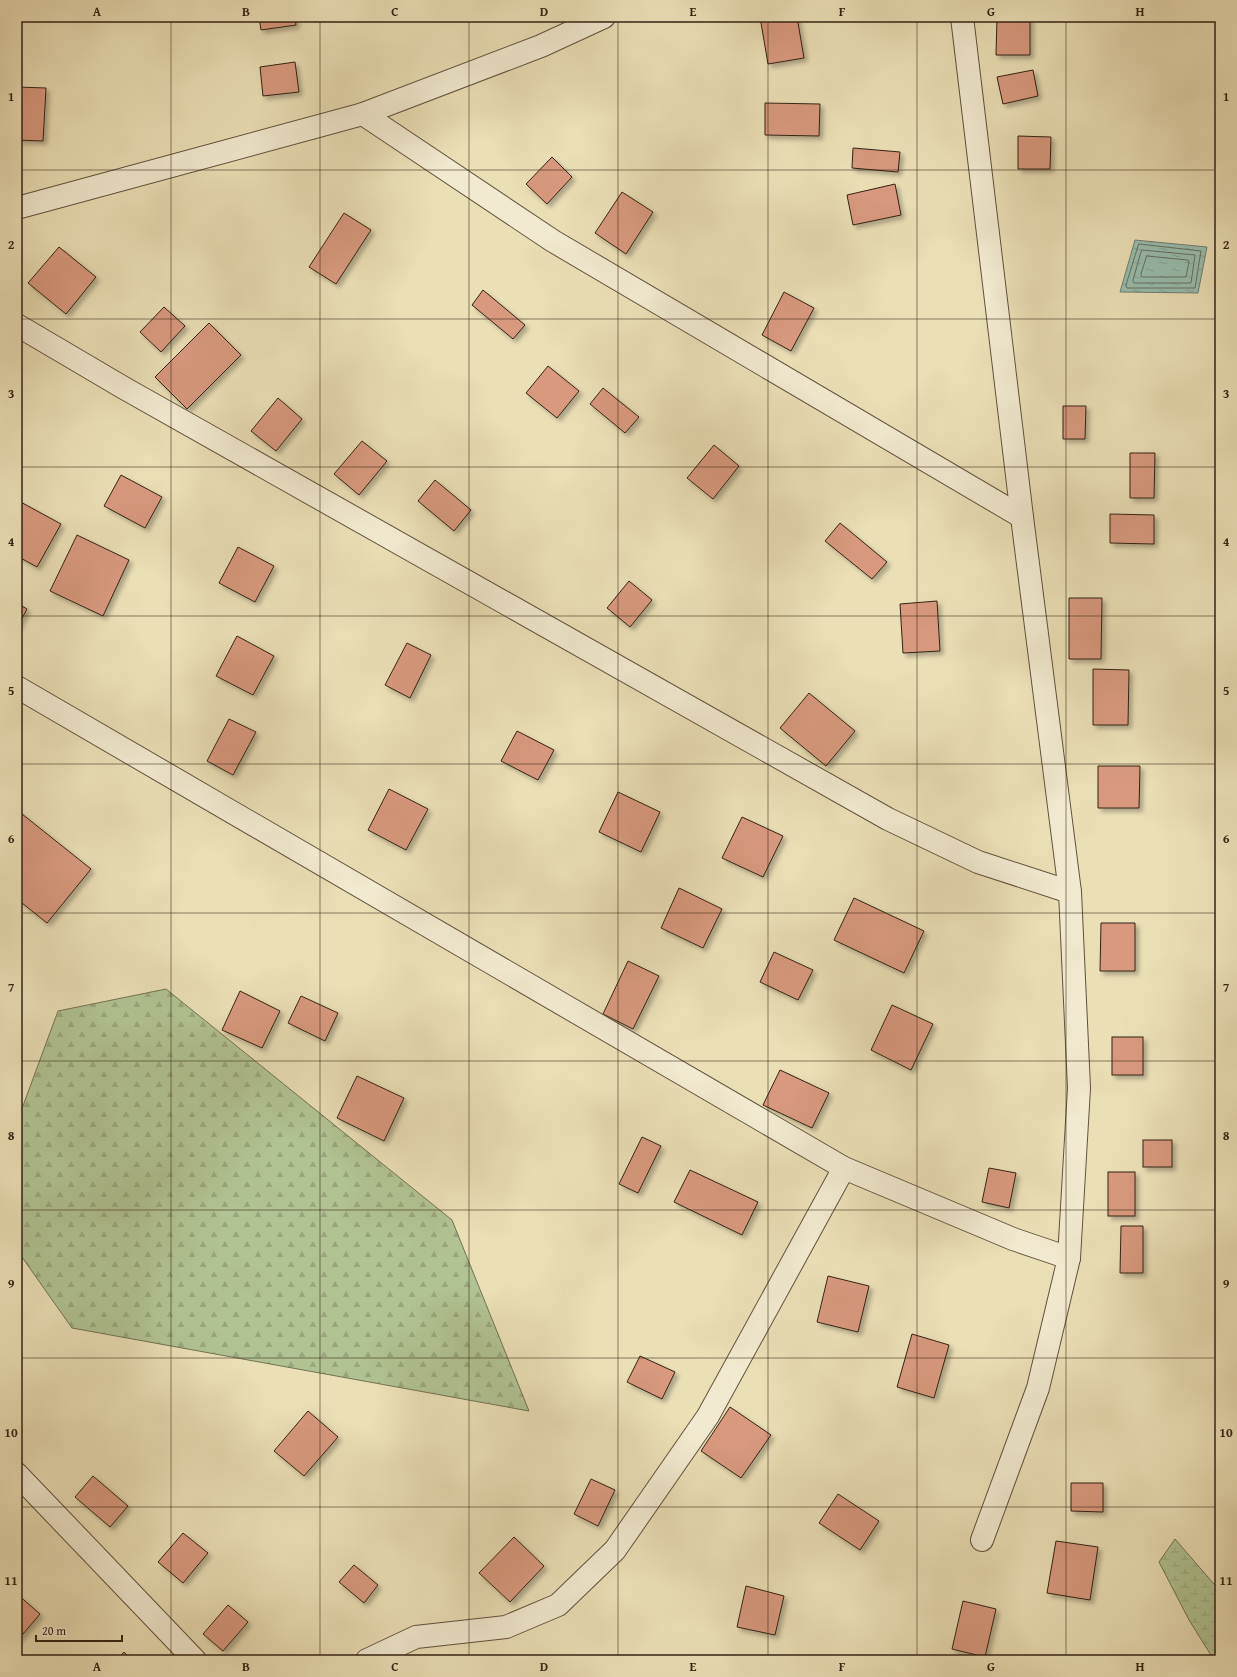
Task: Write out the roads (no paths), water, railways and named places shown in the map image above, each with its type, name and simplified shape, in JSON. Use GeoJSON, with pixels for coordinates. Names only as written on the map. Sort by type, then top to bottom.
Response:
{"type":"FeatureCollection","features":[{"type":"Feature","properties":{"kind":"street"},"geometry":{"type":"LineString","coordinates":[[17,208],[363,114],[541,46],[604,17]]}},
{"type":"Feature","properties":{"kind":"street"},"geometry":{"type":"LineString","coordinates":[[962,17],[1022,517],[1070,892],[1079,1088],[1069,1258],[1038,1388],[982,1540]]}},
{"type":"Feature","properties":{"kind":"street"},"geometry":{"type":"LineString","coordinates":[[363,114],[553,241],[1022,517]]}},
{"type":"Feature","properties":{"kind":"street"},"geometry":{"type":"LineString","coordinates":[[17,326],[124,388],[888,819],[978,862],[1070,892]]}},
{"type":"Feature","properties":{"kind":"street"},"geometry":{"type":"LineString","coordinates":[[17,687],[844,1168],[1013,1239],[1069,1258]]}},
{"type":"Feature","properties":{"kind":"street"},"geometry":{"type":"LineString","coordinates":[[367,1660],[416,1638],[506,1627],[558,1605],[615,1550],[708,1416],[844,1168]]}},
{"type":"Feature","properties":{"kind":"street"},"geometry":{"type":"LineString","coordinates":[[17,1474],[195,1660]]}},
{"type":"Feature","properties":{"kind":"water"},"geometry":{"type":"Polygon","coordinates":[[[1135,240],[1207,247],[1198,293],[1120,292],[1135,240]]]}}]}
